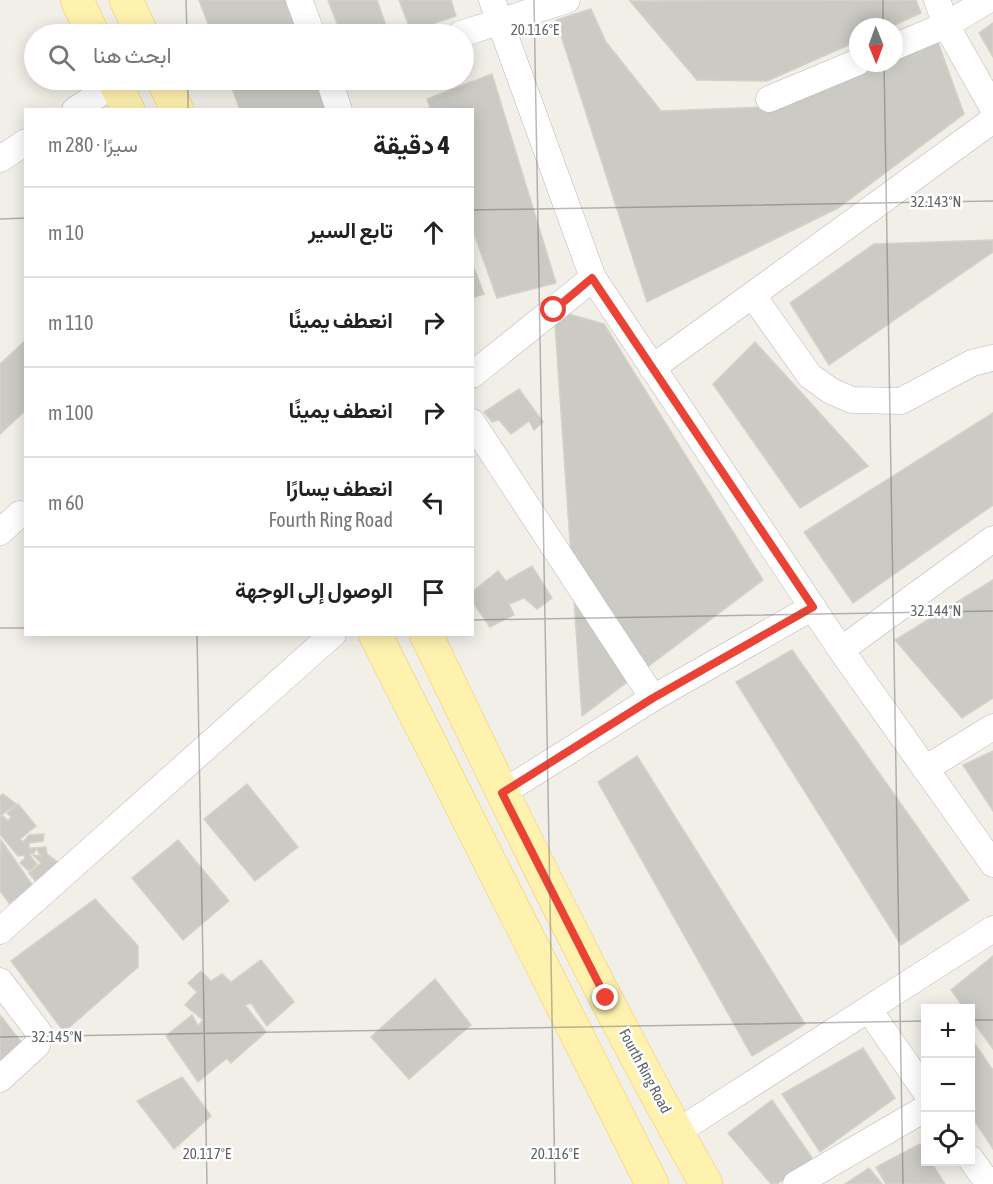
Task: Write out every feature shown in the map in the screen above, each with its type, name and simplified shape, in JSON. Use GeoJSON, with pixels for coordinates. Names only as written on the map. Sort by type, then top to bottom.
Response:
{"type":"FeatureCollection","features":[{"type":"Feature","properties":{"kind":"main road"},"geometry":{"type":"LineString","coordinates":[[77,0],[88,24]]}},
{"type":"Feature","properties":{"kind":"main road"},"geometry":{"type":"LineString","coordinates":[[126,0],[137,24]]}},
{"type":"Feature","properties":{"kind":"main road"},"geometry":{"type":"LineString","coordinates":[[168,90],[176,108]]}},
{"type":"Feature","properties":{"kind":"main road"},"geometry":{"type":"LineString","coordinates":[[376,636],[652,1184]]}},
{"type":"Feature","properties":{"kind":"main road","name":"Fourth Ring Road"},"geometry":{"type":"LineString","coordinates":[[427,636],[502,793],[706,1184]]}},
{"type":"Feature","properties":{"kind":"street"},"geometry":{"type":"LineString","coordinates":[[299,0],[308,24]]}},
{"type":"Feature","properties":{"kind":"street"},"geometry":{"type":"LineString","coordinates":[[474,25],[496,10],[567,0]]}},
{"type":"Feature","properties":{"kind":"street"},"geometry":{"type":"LineString","coordinates":[[937,0],[946,25],[993,108]]}},
{"type":"Feature","properties":{"kind":"street"},"geometry":{"type":"LineString","coordinates":[[903,43],[946,25],[988,0]]}},
{"type":"Feature","properties":{"kind":"street"},"geometry":{"type":"LineString","coordinates":[[496,10],[592,278],[841,650],[993,864]]}},
{"type":"Feature","properties":{"kind":"street"},"geometry":{"type":"LineString","coordinates":[[769,99],[849,66]]}},
{"type":"Feature","properties":{"kind":"street"},"geometry":{"type":"LineString","coordinates":[[333,90],[338,108]]}},
{"type":"Feature","properties":{"kind":"street"},"geometry":{"type":"LineString","coordinates":[[80,108],[119,91]]}},
{"type":"Feature","properties":{"kind":"street"},"geometry":{"type":"LineString","coordinates":[[652,368],[993,120]]}},
{"type":"Feature","properties":{"kind":"street"},"geometry":{"type":"LineString","coordinates":[[0,159],[24,143]]}},
{"type":"Feature","properties":{"kind":"street"},"geometry":{"type":"LineString","coordinates":[[474,373],[592,278]]}},
{"type":"Feature","properties":{"kind":"street"},"geometry":{"type":"LineString","coordinates":[[753,296],[810,376],[831,391],[852,400],[901,402],[972,363],[993,358]]}},
{"type":"Feature","properties":{"kind":"street"},"geometry":{"type":"LineString","coordinates":[[474,425],[653,698]]}},
{"type":"Feature","properties":{"kind":"street"},"geometry":{"type":"LineString","coordinates":[[0,532],[20,514]]}},
{"type":"Feature","properties":{"kind":"street"},"geometry":{"type":"LineString","coordinates":[[841,650],[993,539]]}},
{"type":"Feature","properties":{"kind":"street"},"geometry":{"type":"LineString","coordinates":[[502,793],[653,698],[813,607]]}},
{"type":"Feature","properties":{"kind":"street"},"geometry":{"type":"LineString","coordinates":[[0,931],[331,636]]}},
{"type":"Feature","properties":{"kind":"street"},"geometry":{"type":"LineString","coordinates":[[925,769],[993,727]]}},
{"type":"Feature","properties":{"kind":"street"},"geometry":{"type":"LineString","coordinates":[[677,1132],[993,929]]}},
{"type":"Feature","properties":{"kind":"street"},"geometry":{"type":"LineString","coordinates":[[0,981],[40,1034],[37,1045],[0,1079]]}},
{"type":"Feature","properties":{"kind":"street"},"geometry":{"type":"LineString","coordinates":[[869,1010],[921,1085]]}},
{"type":"Feature","properties":{"kind":"street"},"geometry":{"type":"LineString","coordinates":[[796,1184],[921,1111]]}},
{"type":"Feature","properties":{"kind":"street"},"geometry":{"type":"LineString","coordinates":[[975,1165],[989,1184]]}},
{"type":"Feature","properties":{"kind":"building"},"geometry":{"type":"Polygon","coordinates":[[[199,0],[298,0],[307,24],[208,24],[199,0]]]}},
{"type":"Feature","properties":{"kind":"building"},"geometry":{"type":"Polygon","coordinates":[[[328,0],[377,0],[385,24],[337,24],[328,0]]]}},
{"type":"Feature","properties":{"kind":"building"},"geometry":{"type":"Polygon","coordinates":[[[399,0],[451,0],[456,16],[432,24],[408,24],[399,0]]]}},
{"type":"Feature","properties":{"kind":"building"},"geometry":{"type":"Polygon","coordinates":[[[916,0],[921,13],[903,21],[903,18],[849,18],[849,45],[767,81],[697,80],[630,1],[916,0]]]}},
{"type":"Feature","properties":{"kind":"building"},"geometry":{"type":"Polygon","coordinates":[[[591,9],[606,42],[661,111],[786,106],[860,72],[903,72],[903,52],[936,37],[964,114],[838,208],[647,302],[556,20],[591,9]]]}},
{"type":"Feature","properties":{"kind":"building"},"geometry":{"type":"Polygon","coordinates":[[[993,23],[993,57],[979,33],[993,23]]]}},
{"type":"Feature","properties":{"kind":"building"},"geometry":{"type":"Polygon","coordinates":[[[492,74],[556,283],[497,298],[474,234],[474,108],[430,108],[427,99],[450,90],[474,90],[474,81],[492,74]]]}},
{"type":"Feature","properties":{"kind":"building"},"geometry":{"type":"Polygon","coordinates":[[[233,90],[330,90],[336,108],[239,108],[233,90]]]}},
{"type":"Feature","properties":{"kind":"building"},"geometry":{"type":"Polygon","coordinates":[[[993,240],[993,252],[829,365],[790,303],[874,244],[993,240]]]}},
{"type":"Feature","properties":{"kind":"building"},"geometry":{"type":"Polygon","coordinates":[[[474,268],[484,294],[474,297],[474,268]]]}},
{"type":"Feature","properties":{"kind":"building"},"geometry":{"type":"Polygon","coordinates":[[[554,310],[604,324],[763,580],[582,716],[554,310]]]}},
{"type":"Feature","properties":{"kind":"building"},"geometry":{"type":"Polygon","coordinates":[[[24,342],[24,412],[0,434],[0,364],[24,342]]]}},
{"type":"Feature","properties":{"kind":"building"},"geometry":{"type":"Polygon","coordinates":[[[755,342],[868,466],[800,508],[713,384],[755,342]]]}},
{"type":"Feature","properties":{"kind":"building"},"geometry":{"type":"Polygon","coordinates":[[[519,389],[543,422],[534,430],[529,421],[511,434],[499,420],[492,422],[484,412],[519,389]]]}},
{"type":"Feature","properties":{"kind":"building"},"geometry":{"type":"Polygon","coordinates":[[[993,413],[993,505],[853,603],[804,532],[993,413]]]}},
{"type":"Feature","properties":{"kind":"building"},"geometry":{"type":"Polygon","coordinates":[[[532,566],[552,598],[537,609],[524,598],[509,604],[514,615],[490,627],[474,604],[474,590],[498,571],[506,581],[532,566]]]}},
{"type":"Feature","properties":{"kind":"building"},"geometry":{"type":"Polygon","coordinates":[[[993,580],[993,698],[962,718],[895,640],[993,580]]]}},
{"type":"Feature","properties":{"kind":"building"},"geometry":{"type":"Polygon","coordinates":[[[792,650],[969,900],[901,945],[736,682],[792,650]]]}},
{"type":"Feature","properties":{"kind":"building"},"geometry":{"type":"Polygon","coordinates":[[[993,751],[993,811],[963,765],[993,751]]]}},
{"type":"Feature","properties":{"kind":"building"},"geometry":{"type":"Polygon","coordinates":[[[637,756],[805,1024],[752,1056],[598,782],[637,756]]]}},
{"type":"Feature","properties":{"kind":"building"},"geometry":{"type":"Polygon","coordinates":[[[247,784],[298,847],[255,881],[204,819],[247,784]]]}},
{"type":"Feature","properties":{"kind":"building"},"geometry":{"type":"Polygon","coordinates":[[[3,794],[16,804],[0,816],[0,796],[3,794]]]}},
{"type":"Feature","properties":{"kind":"building"},"geometry":{"type":"Polygon","coordinates":[[[18,804],[36,826],[20,839],[23,842],[29,835],[44,834],[43,841],[29,843],[29,848],[36,848],[34,853],[30,853],[37,864],[29,871],[20,863],[25,858],[24,855],[18,856],[0,834],[0,818],[3,816],[8,821],[11,817],[7,813],[18,804]]]}},
{"type":"Feature","properties":{"kind":"building"},"geometry":{"type":"Polygon","coordinates":[[[1,840],[33,886],[10,904],[0,891],[1,840]]]}},
{"type":"Feature","properties":{"kind":"building"},"geometry":{"type":"Polygon","coordinates":[[[178,840],[229,901],[183,940],[132,878],[178,840]]]}},
{"type":"Feature","properties":{"kind":"building"},"geometry":{"type":"Polygon","coordinates":[[[46,847],[47,854],[58,862],[38,884],[29,873],[41,863],[33,855],[41,856],[36,848],[46,847]]]}},
{"type":"Feature","properties":{"kind":"building"},"geometry":{"type":"Polygon","coordinates":[[[95,899],[138,946],[138,967],[64,1032],[11,961],[95,899]]]}},
{"type":"Feature","properties":{"kind":"building"},"geometry":{"type":"Polygon","coordinates":[[[993,956],[993,1049],[975,1024],[975,1004],[961,1004],[951,990],[993,956]]]}},
{"type":"Feature","properties":{"kind":"building"},"geometry":{"type":"Polygon","coordinates":[[[261,960],[294,1002],[267,1026],[251,1003],[245,1005],[266,1032],[231,1063],[227,1058],[198,1082],[166,1036],[192,1015],[198,1026],[203,1020],[185,1005],[197,992],[188,983],[201,971],[211,981],[222,974],[231,982],[261,960]]]}},
{"type":"Feature","properties":{"kind":"building"},"geometry":{"type":"Polygon","coordinates":[[[435,979],[471,1025],[409,1079],[371,1037],[435,979]]]}},
{"type":"Feature","properties":{"kind":"building"},"geometry":{"type":"Polygon","coordinates":[[[0,1015],[23,1044],[0,1062],[0,1015]]]}},
{"type":"Feature","properties":{"kind":"building"},"geometry":{"type":"Polygon","coordinates":[[[975,1044],[993,1070],[993,1149],[975,1122],[975,1044]]]}},
{"type":"Feature","properties":{"kind":"building"},"geometry":{"type":"Polygon","coordinates":[[[863,1048],[895,1098],[820,1152],[782,1094],[863,1048]]]}},
{"type":"Feature","properties":{"kind":"building"},"geometry":{"type":"Polygon","coordinates":[[[182,1077],[211,1116],[174,1149],[137,1101],[182,1077]]]}},
{"type":"Feature","properties":{"kind":"building"},"geometry":{"type":"Polygon","coordinates":[[[772,1100],[813,1159],[777,1184],[771,1184],[728,1133],[772,1100]]]}},
{"type":"Feature","properties":{"kind":"building"},"geometry":{"type":"Polygon","coordinates":[[[920,1144],[921,1166],[934,1166],[945,1184],[886,1184],[876,1167],[920,1144]]]}},
{"type":"Feature","properties":{"kind":"building"},"geometry":{"type":"Polygon","coordinates":[[[869,1168],[882,1184],[845,1184],[869,1168]]]}},
{"type":"Feature","properties":{"kind":"route"},"geometry":{"type":"LineString","coordinates":[[554,310],[592,278],[813,607],[653,698],[502,793],[606,998]]}}]}
